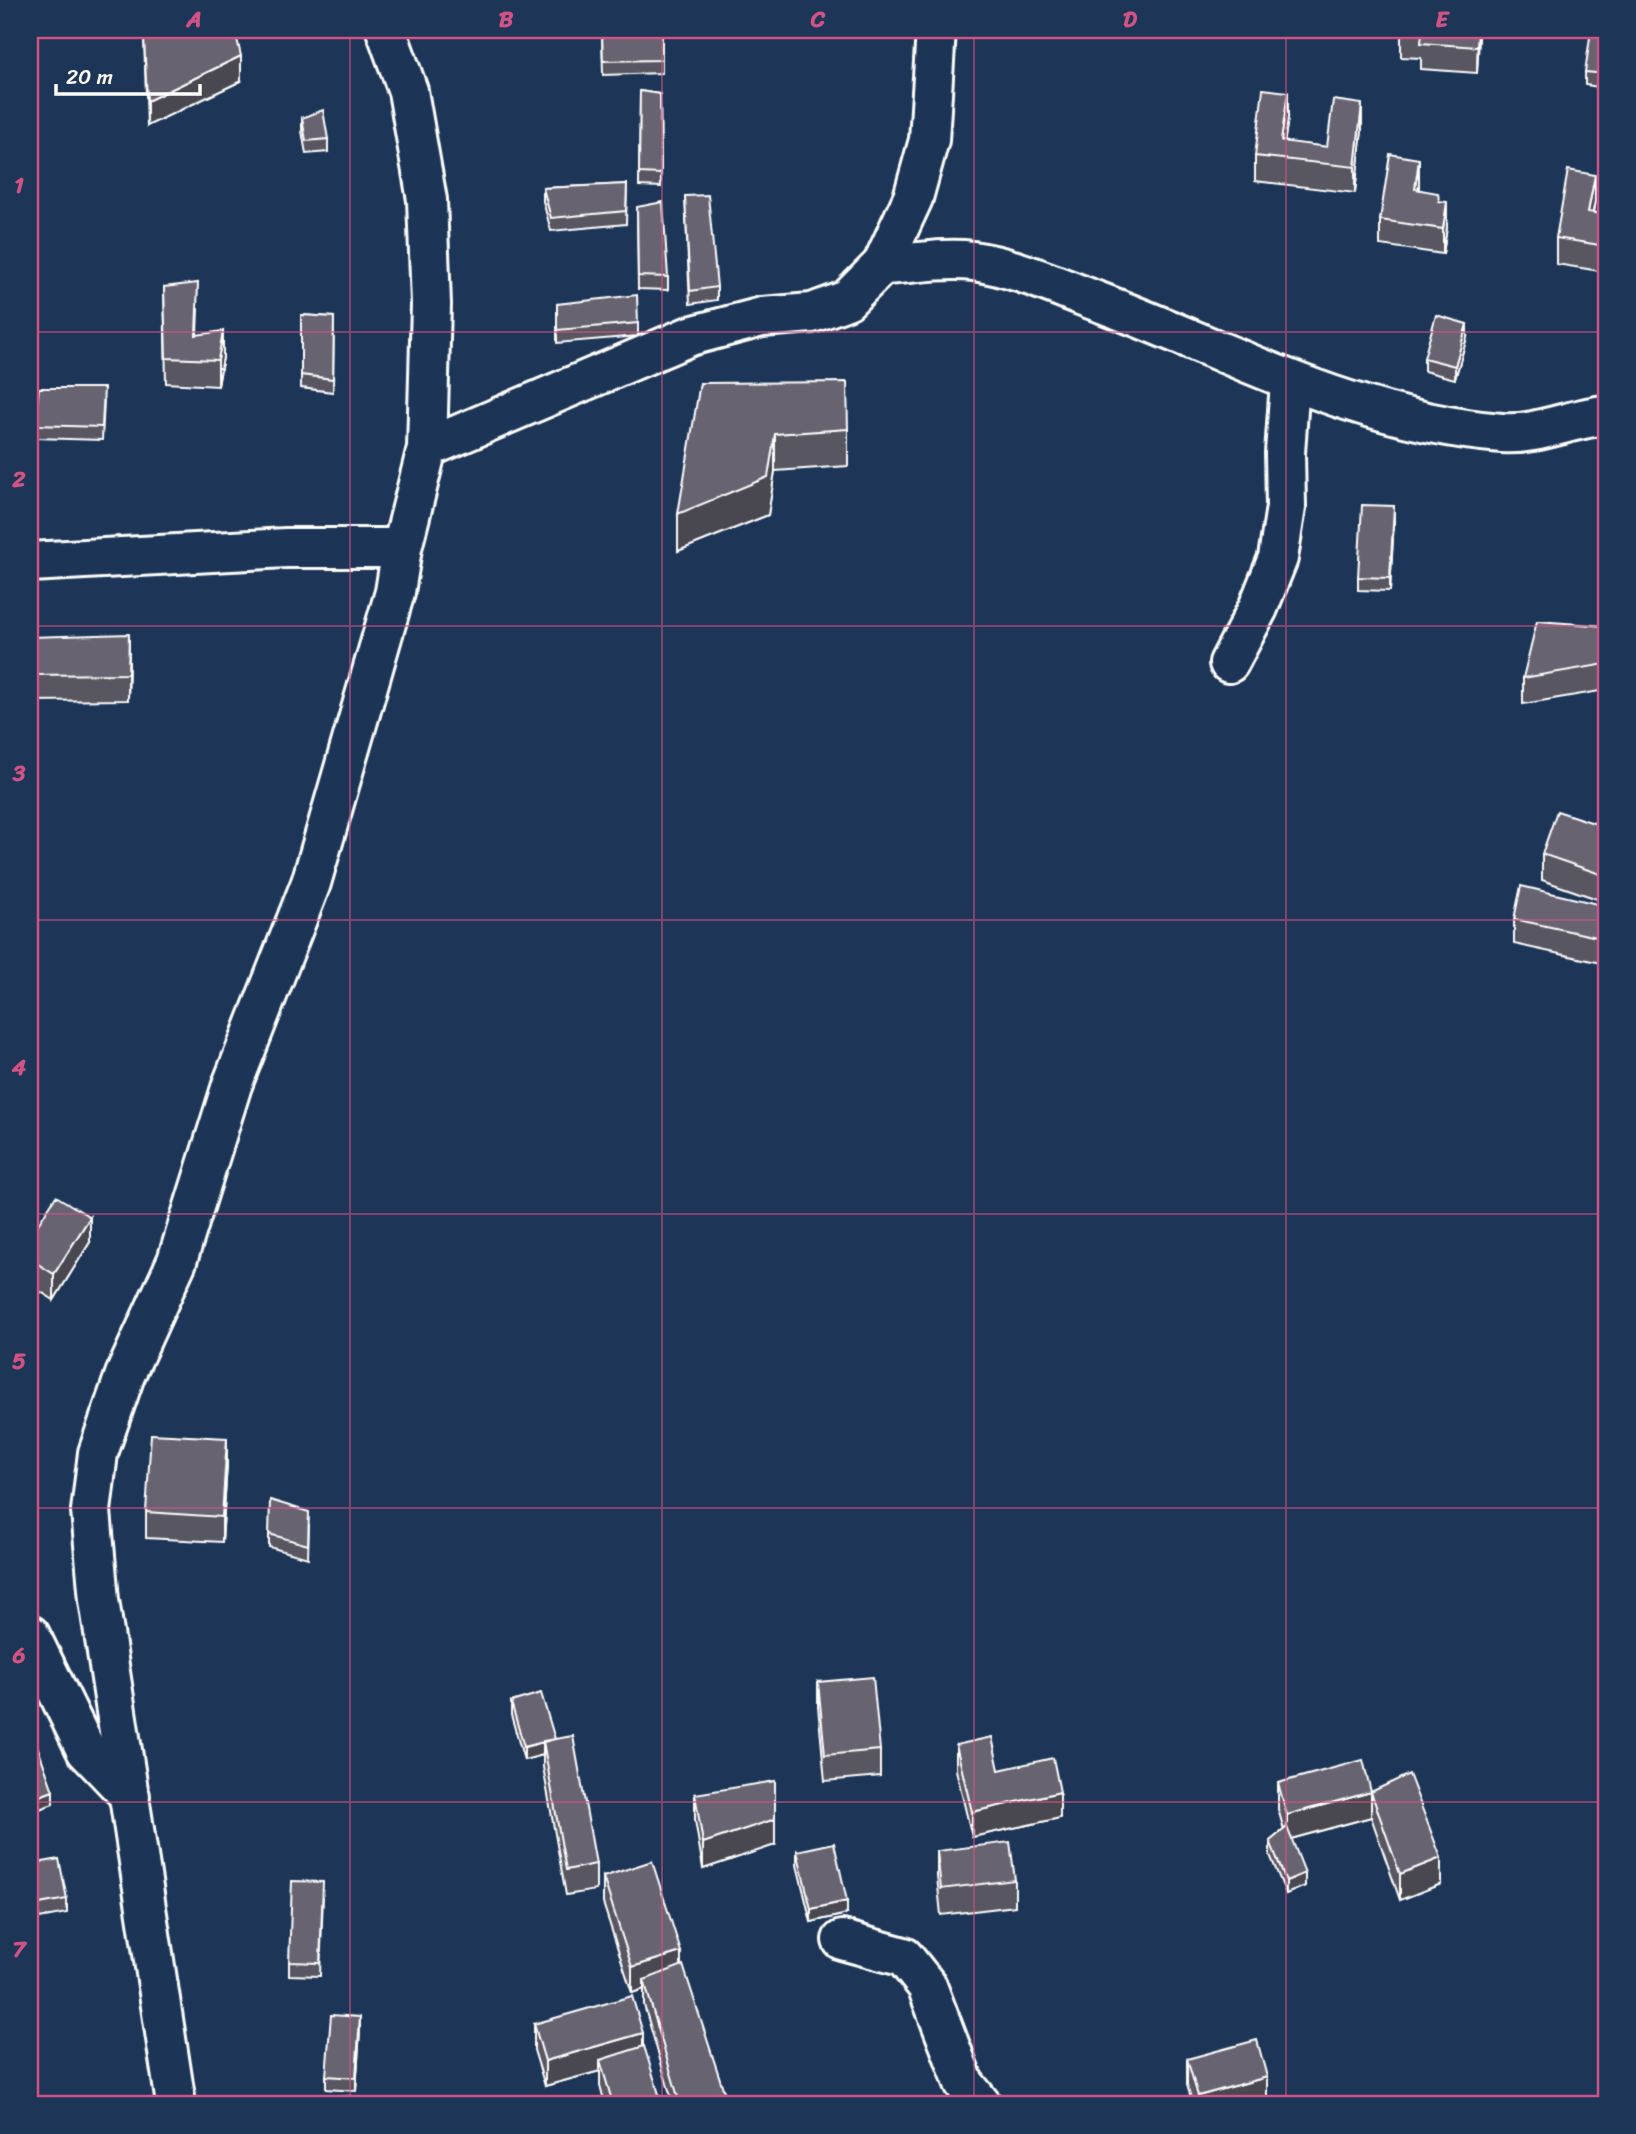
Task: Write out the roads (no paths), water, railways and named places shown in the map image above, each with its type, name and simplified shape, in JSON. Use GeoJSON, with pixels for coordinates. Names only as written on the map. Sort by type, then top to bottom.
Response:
{"type":"FeatureCollection","features":[{"type":"Feature","properties":{"kind":"street"},"geometry":{"type":"LineString","coordinates":[[176,2104],[99,1600],[91,1511],[98,1453],[125,1375],[177,1261],[232,1085],[311,883],[395,592],[402,548],[427,448],[431,304],[427,200],[408,91],[386,30]]}},
{"type":"Feature","properties":{"kind":"street"},"geometry":{"type":"LineString","coordinates":[[427,448],[691,336],[762,317],[812,313],[847,300],[882,265],[913,198],[929,140],[936,30]]}},
{"type":"Feature","properties":{"kind":"street"},"geometry":{"type":"LineString","coordinates":[[882,265],[972,261],[1028,276],[1161,325],[1290,382],[1377,410],[1455,428],[1505,434],[1606,415]]}},
{"type":"Feature","properties":{"kind":"street"},"geometry":{"type":"LineString","coordinates":[[1229,663],[1258,608],[1278,558],[1286,507],[1285,453],[1290,382]]}},
{"type":"Feature","properties":{"kind":"street"},"geometry":{"type":"LineString","coordinates":[[30,562],[286,548],[402,548]]}},
{"type":"Feature","properties":{"kind":"street"},"geometry":{"type":"LineString","coordinates":[[30,1635],[86,1750],[130,1796]]}},
{"type":"Feature","properties":{"kind":"street"},"geometry":{"type":"LineString","coordinates":[[842,1940],[904,1957],[928,1986],[964,2083],[981,2104]]}}]}
